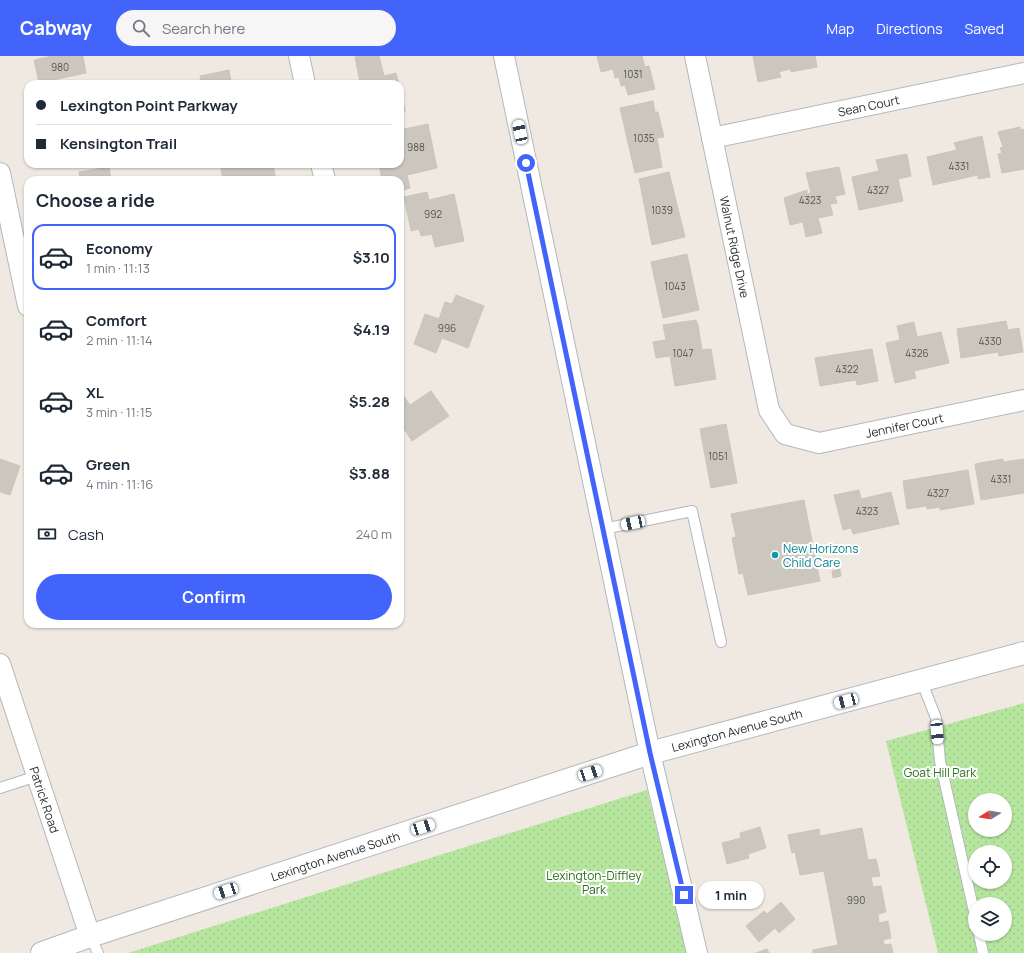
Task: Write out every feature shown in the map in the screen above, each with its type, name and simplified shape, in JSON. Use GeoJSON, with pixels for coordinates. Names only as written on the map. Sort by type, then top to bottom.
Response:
{"type":"FeatureCollection","features":[{"type":"Feature","properties":{"kind":"street"},"geometry":{"type":"LineString","coordinates":[[299,56],[304,80]]}},
{"type":"Feature","properties":{"kind":"street"},"geometry":{"type":"LineString","coordinates":[[504,56],[650,753],[697,953]]}},
{"type":"Feature","properties":{"kind":"street","name":"Walnut Ridge Drive"},"geometry":{"type":"LineString","coordinates":[[695,56],[769,410],[785,434]]}},
{"type":"Feature","properties":{"kind":"street","name":"Sean Court"},"geometry":{"type":"LineString","coordinates":[[712,138],[1024,73]]}},
{"type":"Feature","properties":{"kind":"street"},"geometry":{"type":"LineString","coordinates":[[0,173],[24,287]]}},
{"type":"Feature","properties":{"kind":"street","name":"Jennifer Court"},"geometry":{"type":"LineString","coordinates":[[785,434],[819,443],[1024,400]]}},
{"type":"Feature","properties":{"kind":"street","name":"Lexington Avenue South"},"geometry":{"type":"LineString","coordinates":[[42,953],[94,944],[650,753],[1024,653]]}},
{"type":"Feature","properties":{"kind":"street","name":"Patrick Road"},"geometry":{"type":"LineString","coordinates":[[1,670],[94,944]]}},
{"type":"Feature","properties":{"kind":"lane"},"geometry":{"type":"LineString","coordinates":[[603,529],[692,511],[720,642]]}},
{"type":"Feature","properties":{"kind":"lane"},"geometry":{"type":"LineString","coordinates":[[921,680],[936,718],[940,761],[971,897]]}},
{"type":"Feature","properties":{"kind":"lane"},"geometry":{"type":"LineString","coordinates":[[0,788],[37,776]]}},
{"type":"Feature","properties":{"kind":"lane"},"geometry":{"type":"LineString","coordinates":[[980,941],[983,953]]}},
{"type":"Feature","properties":{"kind":"green space","name":"Goat Hill Park"},"geometry":{"type":"Polygon","coordinates":[[[1024,703],[1024,953],[938,953],[886,741],[1024,703]]]}},
{"type":"Feature","properties":{"kind":"green space","name":"Lexington-Diffley Park"},"geometry":{"type":"Polygon","coordinates":[[[647,790],[687,953],[128,953],[647,790]]]}},
{"type":"Feature","properties":{"kind":"building"},"geometry":{"type":"Polygon","coordinates":[[[52,56],[83,56],[86,73],[53,80],[38,80],[34,60],[52,56]]]}},
{"type":"Feature","properties":{"kind":"building"},"geometry":{"type":"Polygon","coordinates":[[[379,56],[384,76],[396,73],[398,80],[360,80],[355,57],[379,56]]]}},
{"type":"Feature","properties":{"kind":"building"},"geometry":{"type":"Polygon","coordinates":[[[597,56],[642,56],[645,67],[649,66],[655,89],[628,95],[625,85],[621,86],[619,77],[615,78],[613,69],[601,72],[597,56]]]}},
{"type":"Feature","properties":{"kind":"building"},"geometry":{"type":"Polygon","coordinates":[[[753,56],[815,56],[817,67],[791,72],[790,69],[779,72],[781,77],[758,82],[753,56]]]}},
{"type":"Feature","properties":{"kind":"building"},"geometry":{"type":"Polygon","coordinates":[[[229,70],[231,80],[200,80],[200,76],[229,70]]]}},
{"type":"Feature","properties":{"kind":"building"},"geometry":{"type":"Polygon","coordinates":[[[653,101],[655,112],[658,112],[664,137],[657,138],[662,167],[635,173],[620,108],[653,101]]]}},
{"type":"Feature","properties":{"kind":"building"},"geometry":{"type":"Polygon","coordinates":[[[428,124],[437,168],[407,175],[410,188],[404,190],[404,176],[381,176],[380,168],[404,168],[404,129],[428,124]]]}},
{"type":"Feature","properties":{"kind":"building"},"geometry":{"type":"Polygon","coordinates":[[[1020,127],[1021,130],[1024,129],[1024,169],[1002,173],[998,154],[1002,153],[1000,148],[1003,147],[998,132],[1020,127]]]}},
{"type":"Feature","properties":{"kind":"building"},"geometry":{"type":"Polygon","coordinates":[[[982,136],[990,177],[978,179],[978,175],[933,185],[927,157],[957,150],[954,143],[982,136]]]}},
{"type":"Feature","properties":{"kind":"building"},"geometry":{"type":"Polygon","coordinates":[[[907,154],[911,176],[898,179],[903,201],[859,210],[852,177],[879,171],[876,160],[907,154]]]}},
{"type":"Feature","properties":{"kind":"building"},"geometry":{"type":"Polygon","coordinates":[[[839,167],[845,194],[835,196],[837,203],[830,204],[833,215],[818,218],[822,233],[806,237],[803,222],[790,225],[784,198],[807,190],[807,194],[811,193],[806,173],[839,167]]]}},
{"type":"Feature","properties":{"kind":"building"},"geometry":{"type":"Polygon","coordinates":[[[109,168],[110,176],[80,176],[79,172],[109,168]]]}},
{"type":"Feature","properties":{"kind":"building"},"geometry":{"type":"Polygon","coordinates":[[[221,168],[274,168],[275,176],[222,176],[221,168]]]}},
{"type":"Feature","properties":{"kind":"building"},"geometry":{"type":"Polygon","coordinates":[[[669,172],[685,237],[652,245],[639,179],[669,172]]]}},
{"type":"Feature","properties":{"kind":"building"},"geometry":{"type":"Polygon","coordinates":[[[427,192],[429,200],[454,194],[464,241],[435,247],[432,234],[421,236],[419,229],[411,231],[404,197],[427,192]]]}},
{"type":"Feature","properties":{"kind":"building"},"geometry":{"type":"Polygon","coordinates":[[[687,254],[699,310],[663,318],[651,262],[687,254]]]}},
{"type":"Feature","properties":{"kind":"building"},"geometry":{"type":"Polygon","coordinates":[[[456,295],[484,306],[468,348],[442,338],[436,353],[414,344],[425,314],[439,319],[445,302],[452,304],[456,295]]]}},
{"type":"Feature","properties":{"kind":"building"},"geometry":{"type":"Polygon","coordinates":[[[696,320],[702,350],[711,349],[716,379],[675,386],[670,356],[656,358],[653,342],[666,340],[663,325],[696,320]]]}},
{"type":"Feature","properties":{"kind":"building"},"geometry":{"type":"Polygon","coordinates":[[[1006,321],[1008,330],[1019,328],[1023,352],[999,356],[998,352],[961,358],[957,329],[1006,321]]]}},
{"type":"Feature","properties":{"kind":"building"},"geometry":{"type":"Polygon","coordinates":[[[914,322],[917,337],[941,332],[949,363],[914,371],[916,378],[895,383],[886,343],[900,340],[897,326],[914,322]]]}},
{"type":"Feature","properties":{"kind":"building"},"geometry":{"type":"Polygon","coordinates":[[[872,349],[878,381],[857,385],[856,380],[820,386],[815,358],[872,349]]]}},
{"type":"Feature","properties":{"kind":"building"},"geometry":{"type":"Polygon","coordinates":[[[431,391],[449,416],[412,441],[404,429],[404,397],[410,405],[431,391]]]}},
{"type":"Feature","properties":{"kind":"building"},"geometry":{"type":"Polygon","coordinates":[[[726,424],[737,483],[711,488],[700,429],[726,424]]]}},
{"type":"Feature","properties":{"kind":"building"},"geometry":{"type":"Polygon","coordinates":[[[0,459],[20,466],[10,495],[0,492],[0,459]]]}},
{"type":"Feature","properties":{"kind":"building"},"geometry":{"type":"Polygon","coordinates":[[[1003,459],[1003,462],[1024,459],[1024,493],[981,500],[975,464],[1003,459]]]}},
{"type":"Feature","properties":{"kind":"building"},"geometry":{"type":"Polygon","coordinates":[[[968,470],[974,504],[940,510],[940,507],[927,509],[926,506],[907,509],[903,481],[968,470]]]}},
{"type":"Feature","properties":{"kind":"building"},"geometry":{"type":"Polygon","coordinates":[[[859,490],[861,499],[891,492],[899,524],[853,534],[851,528],[843,530],[834,495],[859,490]]]}},
{"type":"Feature","properties":{"kind":"building","name":"New Horizons Child Care"},"geometry":{"type":"Polygon","coordinates":[[[804,500],[820,581],[748,595],[743,573],[739,574],[732,538],[736,537],[731,514],[804,500]]]}},
{"type":"Feature","properties":{"kind":"building"},"geometry":{"type":"Polygon","coordinates":[[[840,569],[841,576],[833,578],[832,571],[840,569]]]}},
{"type":"Feature","properties":{"kind":"building"},"geometry":{"type":"Polygon","coordinates":[[[760,827],[766,848],[748,854],[749,858],[727,864],[722,843],[741,838],[740,833],[760,827]]]}},
{"type":"Feature","properties":{"kind":"building"},"geometry":{"type":"Polygon","coordinates":[[[862,828],[868,860],[876,859],[880,876],[871,877],[873,887],[881,886],[886,912],[878,914],[879,923],[888,921],[891,938],[883,940],[884,945],[891,944],[893,953],[813,953],[813,950],[838,945],[824,871],[800,875],[795,852],[792,853],[788,835],[819,829],[820,836],[862,828]]]}},
{"type":"Feature","properties":{"kind":"building"},"geometry":{"type":"Polygon","coordinates":[[[781,902],[795,919],[779,933],[775,928],[759,942],[746,926],[764,911],[767,914],[781,902]]]}},
{"type":"Feature","properties":{"kind":"building"},"geometry":{"type":"Polygon","coordinates":[[[767,949],[769,953],[756,953],[767,949]]]}},
{"type":"Feature","properties":{"kind":"place","name":"New Horizons Child Care"},"geometry":{"type":"Point","coordinates":[775,555]}},
{"type":"Feature","properties":{"kind":"route"},"geometry":{"type":"LineString","coordinates":[[526,163],[643,713],[650,753],[684,895]]}}]}
